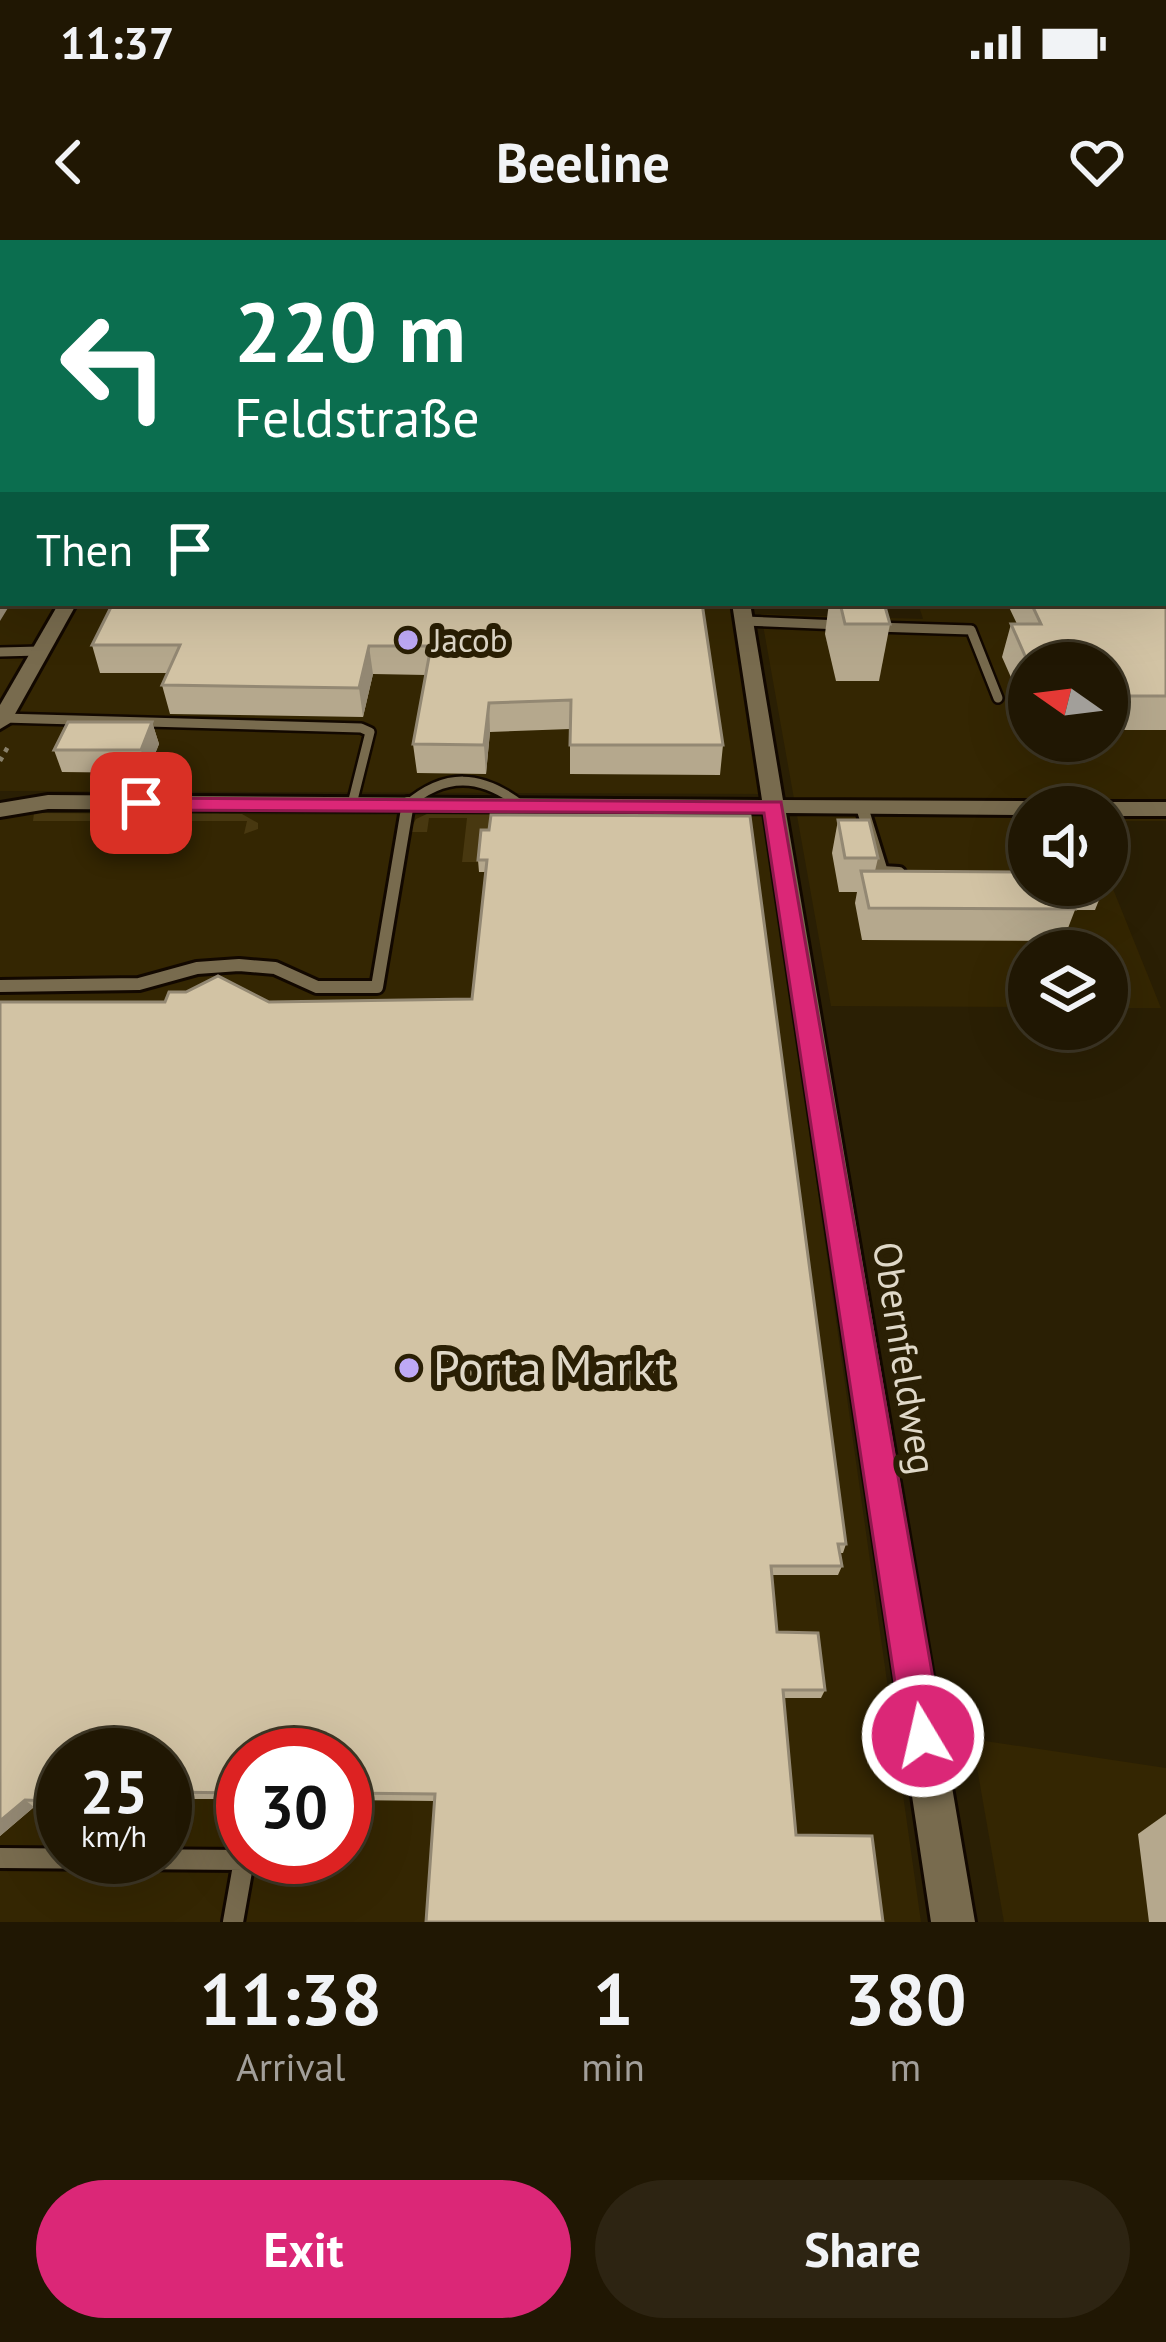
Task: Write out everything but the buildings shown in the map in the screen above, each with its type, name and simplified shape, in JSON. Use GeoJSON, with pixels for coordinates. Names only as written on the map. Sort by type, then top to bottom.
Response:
{"type":"FeatureCollection","features":[{"type":"Feature","properties":{"kind":"street"},"geometry":{"type":"LineString","coordinates":[[2,721],[66,606]]}},
{"type":"Feature","properties":{"kind":"street","name":"Obernfeldweg"},"geometry":{"type":"LineString","coordinates":[[743,612],[953,1922]]}},
{"type":"Feature","properties":{"kind":"street"},"geometry":{"type":"LineString","coordinates":[[0,810],[48,802],[1008,808]]}},
{"type":"Feature","properties":{"kind":"street"},"geometry":{"type":"LineString","coordinates":[[1128,808],[1166,809]]}},
{"type":"Feature","properties":{"kind":"lane"},"geometry":{"type":"LineString","coordinates":[[743,612],[971,630],[998,698]]}},
{"type":"Feature","properties":{"kind":"lane"},"geometry":{"type":"LineString","coordinates":[[0,652],[40,651]]}},
{"type":"Feature","properties":{"kind":"lane"},"geometry":{"type":"LineString","coordinates":[[2,721],[362,728],[370,732],[352,804]]}},
{"type":"Feature","properties":{"kind":"lane"},"geometry":{"type":"LineString","coordinates":[[0,986],[139,984],[197,968],[239,965],[275,968],[316,987],[377,987],[406,805]]}},
{"type":"Feature","properties":{"kind":"lane"},"geometry":{"type":"LineString","coordinates":[[862,807],[882,872],[924,873]]}},
{"type":"Feature","properties":{"kind":"lane"},"geometry":{"type":"LineString","coordinates":[[0,1858],[244,1860],[233,1922]]}},
{"type":"Feature","properties":{"kind":"shaded area"},"geometry":{"type":"Polygon","coordinates":[[[0,606],[741,606],[771,794],[0,791],[0,606]]]}},
{"type":"Feature","properties":{"kind":"shaded area"},"geometry":{"type":"Polygon","coordinates":[[[919,606],[1166,606],[1166,821],[1128,821],[1128,786],[1008,786],[1008,906],[1120,906],[1161,1008],[1128,1008],[1128,930],[1008,930],[1008,1007],[831,1006],[761,614],[923,619],[919,606]]]}},
{"type":"Feature","properties":{"kind":"shaded area","name":"Porta Markt"},"geometry":{"type":"Polygon","coordinates":[[[0,813],[765,817],[921,1922],[0,1922],[0,813]]]}},
{"type":"Feature","properties":{"kind":"shaded area"},"geometry":{"type":"Polygon","coordinates":[[[34,813],[242,814],[258,823],[258,829],[244,834],[247,821],[33,821],[34,813]]]}},
{"type":"Feature","properties":{"kind":"shaded area"},"geometry":{"type":"Polygon","coordinates":[[[429,813],[499,814],[496,862],[462,862],[467,818],[429,818],[427,832],[409,832],[416,819],[429,813]]]}},
{"type":"Feature","properties":{"kind":"shaded area"},"geometry":{"type":"Polygon","coordinates":[[[972,1739],[1166,1768],[1166,1922],[1004,1922],[972,1739]]]}},
{"type":"Feature","properties":{"kind":"place","name":"Jacob"},"geometry":{"type":"Point","coordinates":[408,640]}},
{"type":"Feature","properties":{"kind":"place","name":"Porta Markt"},"geometry":{"type":"Point","coordinates":[409,1368]}},
{"type":"Feature","properties":{"kind":"route"},"geometry":{"type":"LineString","coordinates":[[141,803],[774,806],[923,1736]]}}]}
